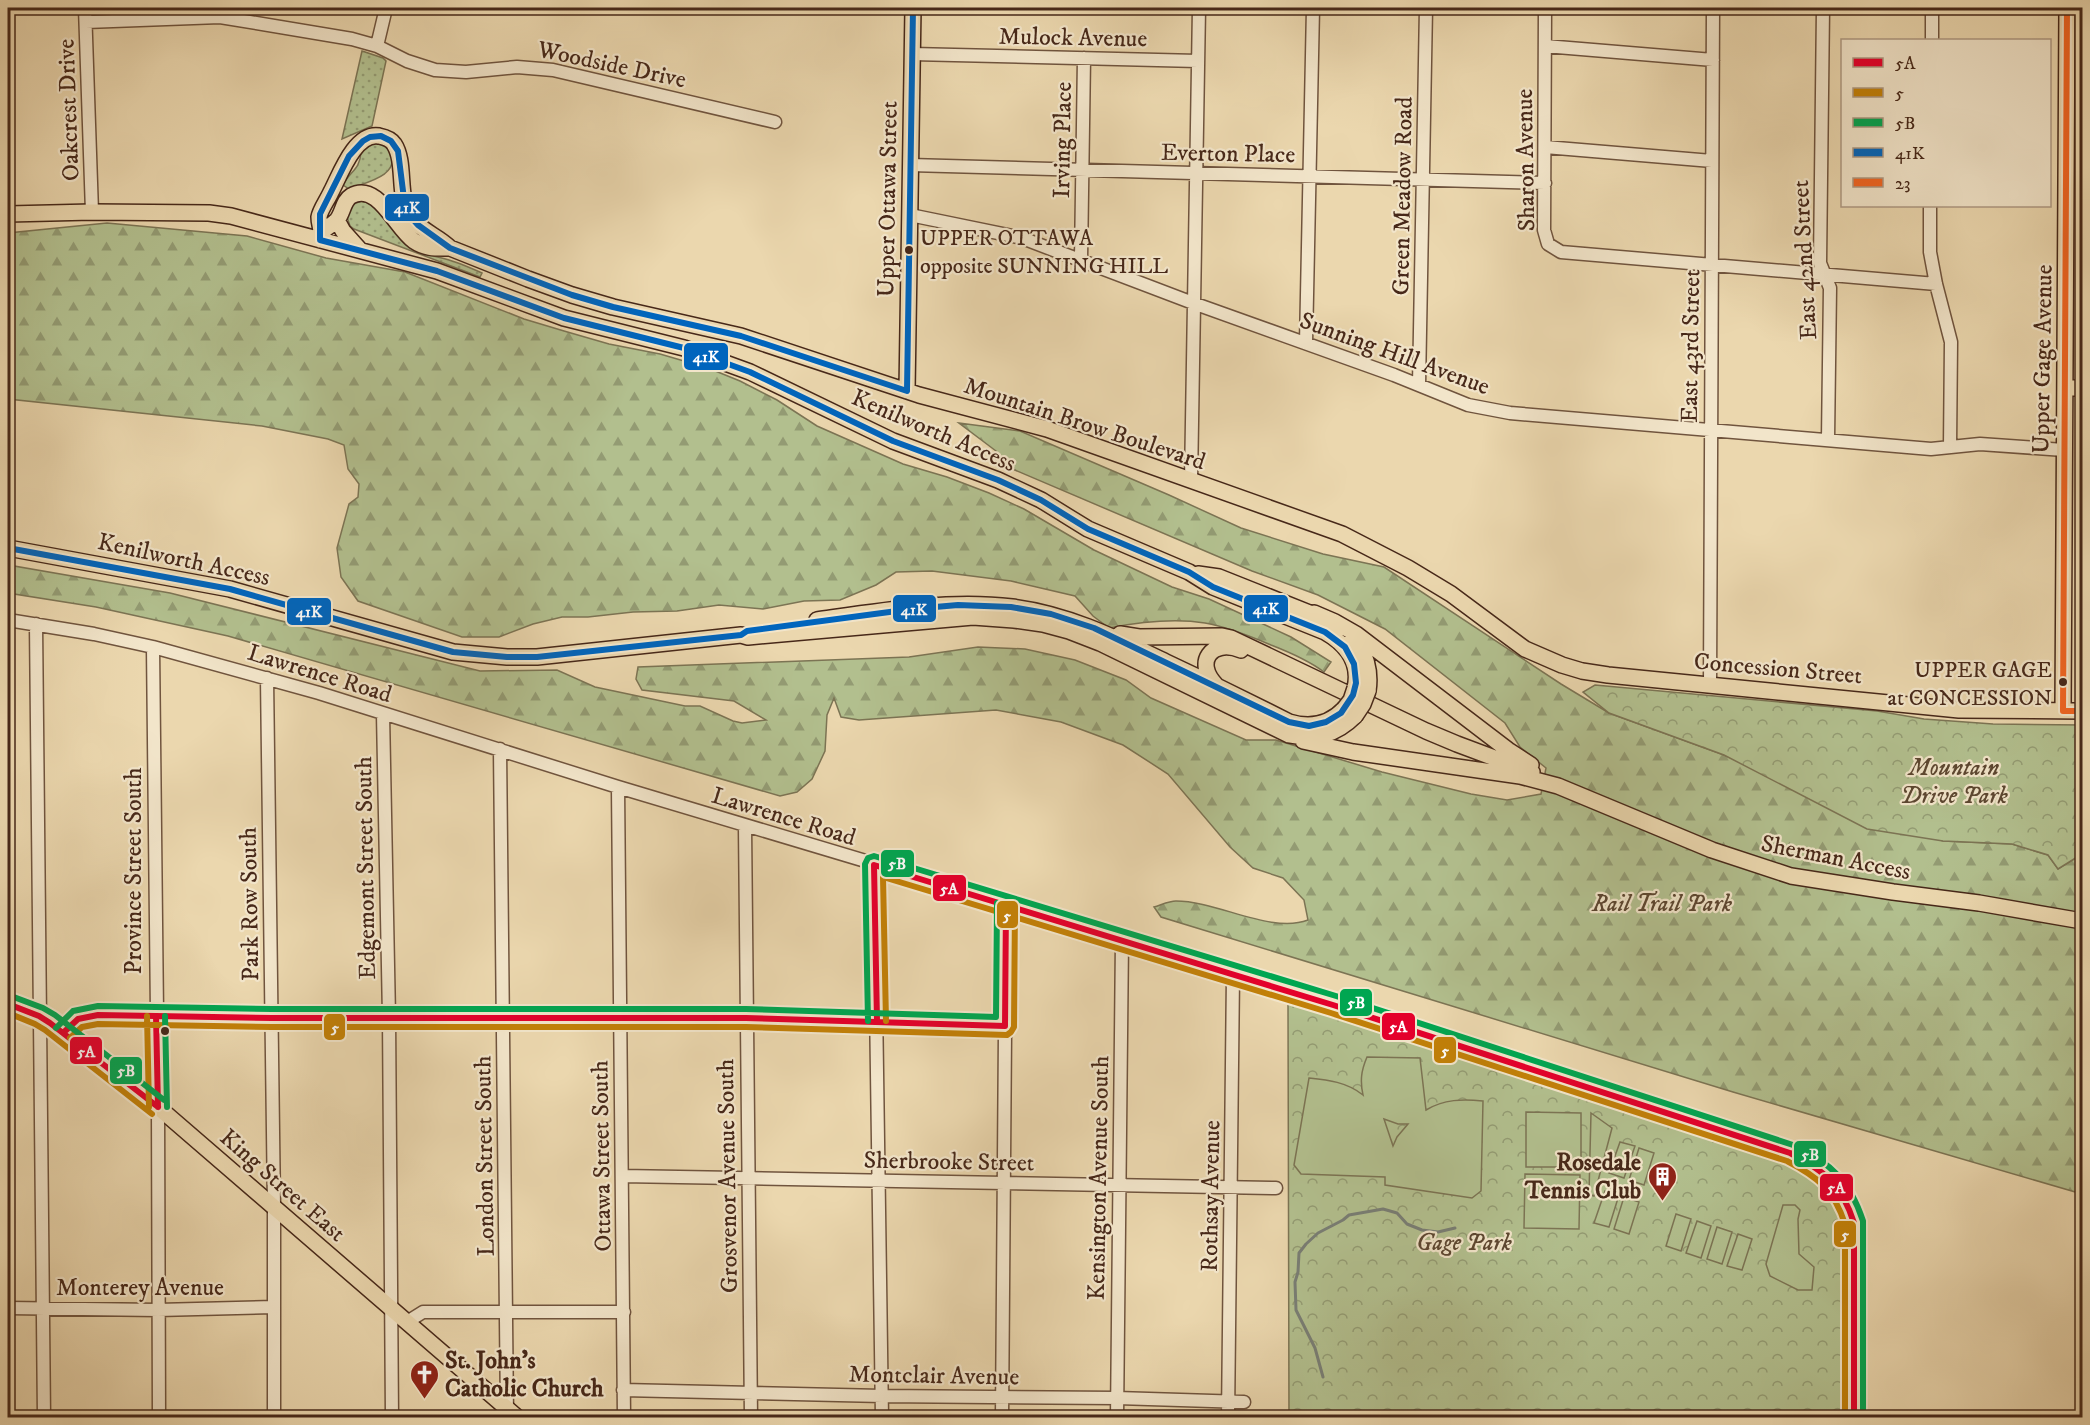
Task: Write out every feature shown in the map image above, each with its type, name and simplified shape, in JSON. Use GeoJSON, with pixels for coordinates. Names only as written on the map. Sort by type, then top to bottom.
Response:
{"type":"FeatureCollection","features":[{"type":"Feature","properties":{"kind":"main road","name":"Upper Ottawa Street"},"geometry":{"type":"LineString","coordinates":[[907,391],[912,8]]}},
{"type":"Feature","properties":{"kind":"main road","name":"Upper Gage Avenue"},"geometry":{"type":"LineString","coordinates":[[2063,711],[2067,8]]}},
{"type":"Feature","properties":{"kind":"main road","name":"Mountain Brow Boulevard"},"geometry":{"type":"LineString","coordinates":[[321,236],[319,217],[356,146],[368,136],[379,136],[391,141],[397,150],[403,196],[410,217],[450,248],[528,279],[613,307],[741,336],[907,391],[1047,429],[1264,506],[1351,539],[1408,568],[1451,594],[1508,637],[1544,658]]}},
{"type":"Feature","properties":{"kind":"main road","name":"Mountain Brow Boulevard"},"geometry":{"type":"LineString","coordinates":[[321,236],[337,220],[347,200],[358,193],[368,194],[379,201],[404,233],[414,241],[431,249],[450,248]]}},
{"type":"Feature","properties":{"kind":"main road"},"geometry":{"type":"LineString","coordinates":[[8,214],[92,212]]}},
{"type":"Feature","properties":{"kind":"main road","name":"Kenilworth Access"},"geometry":{"type":"LineString","coordinates":[[92,212],[209,213],[321,236],[360,250],[436,271],[564,318],[684,348],[750,372],[893,441],[998,480],[1041,500],[1088,529],[1189,572],[1213,587],[1337,639],[1345,647],[1354,664],[1361,689]]}},
{"type":"Feature","properties":{"kind":"main road"},"geometry":{"type":"LineString","coordinates":[[337,220],[343,231],[360,250]]}},
{"type":"Feature","properties":{"kind":"main road"},"geometry":{"type":"LineString","coordinates":[[2066,388],[2082,388]]}},
{"type":"Feature","properties":{"kind":"main road","name":"Kenilworth Access"},"geometry":{"type":"LineString","coordinates":[[8,548],[230,589],[453,652],[482,655],[537,657],[741,635],[748,637],[973,617],[1014,620],[1043,624],[1100,643],[1289,735],[1304,738],[1337,731],[1350,712],[1351,700],[1361,689],[1368,669],[1358,643],[1347,632],[1314,614],[1219,578],[1189,572]]}},
{"type":"Feature","properties":{"kind":"main road","name":"Kenilworth Access"},"geometry":{"type":"LineString","coordinates":[[741,635],[747,631],[859,614],[958,605],[1011,607],[1051,614],[1094,628],[1299,724],[1319,724],[1350,712]]}},
{"type":"Feature","properties":{"kind":"main road"},"geometry":{"type":"LineString","coordinates":[[1314,614],[1335,622],[1356,634],[1553,782]]}},
{"type":"Feature","properties":{"kind":"main road"},"geometry":{"type":"LineString","coordinates":[[1094,628],[1130,637],[1222,636],[1230,638],[1457,744],[1553,782]]}},
{"type":"Feature","properties":{"kind":"main road"},"geometry":{"type":"LineString","coordinates":[[1218,687],[1208,674],[1207,660],[1212,651],[1227,646],[1425,740],[1520,776]]}},
{"type":"Feature","properties":{"kind":"main road","name":"Concession Street"},"geometry":{"type":"LineString","coordinates":[[1544,658],[1582,671],[1959,710],[2082,711]]}},
{"type":"Feature","properties":{"kind":"main road"},"geometry":{"type":"LineString","coordinates":[[1289,735],[1310,744],[1353,752],[1553,782]]}},
{"type":"Feature","properties":{"kind":"main road","name":"Sherman Access"},"geometry":{"type":"LineString","coordinates":[[1553,782],[1712,850],[1791,876],[1979,903],[2082,921]]}},
{"type":"Feature","properties":{"kind":"main road","name":"King Street East"},"geometry":{"type":"LineString","coordinates":[[8,1004],[39,1016],[158,1107],[511,1414]]}},
{"type":"Feature","properties":{"kind":"street","name":"Oakcrest Drive"},"geometry":{"type":"LineString","coordinates":[[86,8],[92,212]]}},
{"type":"Feature","properties":{"kind":"street"},"geometry":{"type":"LineString","coordinates":[[377,46],[386,8]]}},
{"type":"Feature","properties":{"kind":"street"},"geometry":{"type":"LineString","coordinates":[[1191,481],[1199,8]]}},
{"type":"Feature","properties":{"kind":"street"},"geometry":{"type":"LineString","coordinates":[[1306,343],[1312,8]]}},
{"type":"Feature","properties":{"kind":"street","name":"Green Meadow Road"},"geometry":{"type":"LineString","coordinates":[[1419,385],[1426,8]]}},
{"type":"Feature","properties":{"kind":"street","name":"Sharon Avenue"},"geometry":{"type":"LineString","coordinates":[[1545,8],[1544,230],[1548,244],[1561,252],[1936,284]]}},
{"type":"Feature","properties":{"kind":"street","name":"East 43rd Street"},"geometry":{"type":"LineString","coordinates":[[1710,685],[1713,8]]}},
{"type":"Feature","properties":{"kind":"street","name":"East 42nd Street"},"geometry":{"type":"LineString","coordinates":[[1823,8],[1820,263],[1830,288],[1828,439]]}},
{"type":"Feature","properties":{"kind":"street"},"geometry":{"type":"LineString","coordinates":[[1932,8],[1932,39]]}},
{"type":"Feature","properties":{"kind":"street","name":"Woodside Drive"},"geometry":{"type":"LineString","coordinates":[[86,22],[220,17],[352,39],[377,46],[407,61],[435,70],[466,72],[517,66],[553,70],[775,122]]}},
{"type":"Feature","properties":{"kind":"street"},"geometry":{"type":"LineString","coordinates":[[1545,46],[1713,60]]}},
{"type":"Feature","properties":{"kind":"street","name":"Mulock Avenue"},"geometry":{"type":"LineString","coordinates":[[912,54],[1198,61]]}},
{"type":"Feature","properties":{"kind":"street","name":"Irving Place"},"geometry":{"type":"LineString","coordinates":[[1081,259],[1084,58]]}},
{"type":"Feature","properties":{"kind":"street"},"geometry":{"type":"LineString","coordinates":[[1545,147],[1712,161]]}},
{"type":"Feature","properties":{"kind":"street","name":"Everton Place"},"geometry":{"type":"LineString","coordinates":[[910,165],[1545,183]]}},
{"type":"Feature","properties":{"kind":"street"},"geometry":{"type":"LineString","coordinates":[[1930,207],[1930,252],[1951,342],[1950,447]]}},
{"type":"Feature","properties":{"kind":"street","name":"Sunning Hill Avenue"},"geometry":{"type":"LineString","coordinates":[[910,215],[1022,238],[1468,405],[1510,413],[1931,449],[1980,444],[2064,450]]}},
{"type":"Feature","properties":{"kind":"street","name":"Lawrence Road"},"geometry":{"type":"LineString","coordinates":[[8,620],[94,634],[153,647],[267,678],[745,826],[1006,903],[1523,1064],[1790,1153],[1820,1168],[1841,1191],[1849,1204],[1854,1223],[1854,1418]]}},
{"type":"Feature","properties":{"kind":"street"},"geometry":{"type":"LineString","coordinates":[[36,624],[44,1418]]}},
{"type":"Feature","properties":{"kind":"street","name":"Province Street South"},"geometry":{"type":"LineString","coordinates":[[153,647],[159,1418]]}},
{"type":"Feature","properties":{"kind":"street","name":"Park Row South"},"geometry":{"type":"LineString","coordinates":[[267,678],[274,1207],[274,1418]]}},
{"type":"Feature","properties":{"kind":"street","name":"Edgemont Street South"},"geometry":{"type":"LineString","coordinates":[[383,714],[389,1017],[392,1418]]}},
{"type":"Feature","properties":{"kind":"street","name":"London Street South"},"geometry":{"type":"LineString","coordinates":[[500,749],[507,1312],[511,1414]]}},
{"type":"Feature","properties":{"kind":"street","name":"Ottawa Street South"},"geometry":{"type":"LineString","coordinates":[[618,787],[624,1418]]}},
{"type":"Feature","properties":{"kind":"street","name":"Grosvenor Avenue South"},"geometry":{"type":"LineString","coordinates":[[745,826],[751,1418]]}},
{"type":"Feature","properties":{"kind":"street"},"geometry":{"type":"LineString","coordinates":[[874,865],[882,1418]]}},
{"type":"Feature","properties":{"kind":"street"},"geometry":{"type":"LineString","coordinates":[[1002,1418],[1006,903]]}},
{"type":"Feature","properties":{"kind":"street","name":"Kensington Avenue South"},"geometry":{"type":"LineString","coordinates":[[1117,1418],[1122,939]]}},
{"type":"Feature","properties":{"kind":"street","name":"Rothsay Avenue"},"geometry":{"type":"LineString","coordinates":[[1228,1418],[1233,975]]}},
{"type":"Feature","properties":{"kind":"street"},"geometry":{"type":"LineString","coordinates":[[63,1033],[73,1020],[86,1016],[746,1018],[1005,1026]]}},
{"type":"Feature","properties":{"kind":"street","name":"Sherbrooke Street"},"geometry":{"type":"LineString","coordinates":[[622,1176],[1276,1188]]}},
{"type":"Feature","properties":{"kind":"street","name":"Monterey Avenue"},"geometry":{"type":"LineString","coordinates":[[8,1308],[158,1310],[273,1307]]}},
{"type":"Feature","properties":{"kind":"street"},"geometry":{"type":"LineString","coordinates":[[407,1322],[423,1312],[624,1312]]}},
{"type":"Feature","properties":{"kind":"street","name":"Montclair Avenue"},"geometry":{"type":"LineString","coordinates":[[623,1390],[1244,1402]]}},
{"type":"Feature","properties":{"kind":"green space"},"geometry":{"type":"Polygon","coordinates":[[[362,51],[386,61],[372,126],[342,139],[362,51]]]}},
{"type":"Feature","properties":{"kind":"green space"},"geometry":{"type":"Polygon","coordinates":[[[374,143],[389,150],[392,160],[391,167],[379,177],[349,189],[343,185],[357,167],[361,152],[374,143]]]}},
{"type":"Feature","properties":{"kind":"green space"},"geometry":{"type":"Polygon","coordinates":[[[362,201],[375,207],[401,239],[412,248],[482,273],[480,277],[354,229],[350,226],[347,217],[353,204],[362,201]]]}},
{"type":"Feature","properties":{"kind":"green space"},"geometry":{"type":"Polygon","coordinates":[[[107,223],[247,236],[326,258],[405,272],[524,319],[609,344],[660,354],[708,368],[777,400],[817,426],[903,464],[947,477],[1024,509],[1094,550],[1172,587],[1209,599],[1291,637],[1331,662],[1324,672],[1285,650],[1239,632],[1205,623],[1157,621],[1109,628],[1093,616],[1075,596],[1011,581],[932,571],[896,572],[876,585],[840,600],[804,601],[763,609],[719,605],[677,611],[562,617],[533,624],[499,637],[462,637],[358,601],[341,577],[337,548],[349,504],[358,497],[359,484],[348,469],[344,445],[328,439],[262,426],[8,399],[8,233],[107,223]]]}},
{"type":"Feature","properties":{"kind":"green space","name":"Rail Trail Park"},"geometry":{"type":"Polygon","coordinates":[[[959,423],[1020,431],[1241,528],[1323,554],[1384,567],[1561,684],[1609,713],[1724,755],[1943,841],[2012,844],[2048,855],[2058,869],[2082,854],[2082,1194],[1733,1092],[1161,917],[1154,907],[1176,901],[1192,902],[1278,923],[1308,920],[1304,900],[1283,878],[1253,868],[1230,847],[1168,774],[1123,745],[1061,722],[996,710],[859,720],[841,717],[834,698],[827,715],[825,751],[812,779],[797,792],[780,796],[228,636],[96,607],[8,593],[8,565],[170,593],[480,671],[557,670],[595,687],[685,706],[700,706],[742,723],[766,720],[734,701],[642,690],[636,679],[638,667],[909,657],[978,647],[1025,649],[1075,660],[1126,680],[1151,698],[1246,740],[1276,740],[1382,772],[1471,794],[1507,800],[1541,794],[1546,768],[1520,747],[1505,723],[1385,629],[1318,595],[1252,571],[996,462],[996,451],[959,423]]]}},
{"type":"Feature","properties":{"kind":"green space","name":"Mountain Drive Park"},"geometry":{"type":"Polygon","coordinates":[[[1595,685],[1877,711],[1924,719],[1993,724],[2082,725],[2082,854],[2058,869],[2048,855],[2012,844],[1943,841],[1867,829],[1724,755],[1609,713],[1583,692],[1595,685]]]}},
{"type":"Feature","properties":{"kind":"green space","name":"Gage Park"},"geometry":{"type":"Polygon","coordinates":[[[1288,1002],[1774,1159],[1798,1170],[1819,1184],[1837,1211],[1843,1240],[1842,1417],[1289,1417],[1288,1002]]]}},
{"type":"Feature","properties":{"kind":"green space"},"geometry":{"type":"Polygon","coordinates":[[[1367,1057],[1420,1058],[1426,1110],[1454,1101],[1483,1101],[1481,1191],[1472,1198],[1385,1185],[1385,1177],[1301,1174],[1294,1165],[1309,1078],[1344,1084],[1363,1095],[1362,1076],[1367,1057]],[[1384,1119],[1393,1146],[1408,1124],[1398,1124],[1384,1119]]]}},
{"type":"Feature","properties":{"kind":"green space"},"geometry":{"type":"Polygon","coordinates":[[[1526,1112],[1581,1113],[1581,1167],[1526,1167],[1526,1112]]]}},
{"type":"Feature","properties":{"kind":"green space"},"geometry":{"type":"Polygon","coordinates":[[[1591,1113],[1612,1128],[1594,1196],[1589,1194],[1591,1113]]]}},
{"type":"Feature","properties":{"kind":"green space"},"geometry":{"type":"Polygon","coordinates":[[[1620,1142],[1635,1146],[1624,1178],[1609,1173],[1620,1142]]]}},
{"type":"Feature","properties":{"kind":"green space"},"geometry":{"type":"Polygon","coordinates":[[[1639,1148],[1654,1153],[1644,1185],[1629,1180],[1639,1148]]]}},
{"type":"Feature","properties":{"kind":"green space"},"geometry":{"type":"Polygon","coordinates":[[[1525,1174],[1580,1175],[1579,1229],[1524,1228],[1525,1174]]]}},
{"type":"Feature","properties":{"kind":"green space"},"geometry":{"type":"Polygon","coordinates":[[[1605,1191],[1619,1195],[1609,1227],[1594,1223],[1605,1191]]]}},
{"type":"Feature","properties":{"kind":"green space"},"geometry":{"type":"Polygon","coordinates":[[[1624,1197],[1639,1202],[1629,1234],[1614,1229],[1624,1197]]]}},
{"type":"Feature","properties":{"kind":"green space"},"geometry":{"type":"Polygon","coordinates":[[[1783,1205],[1795,1205],[1800,1210],[1799,1254],[1814,1267],[1812,1290],[1798,1290],[1770,1276],[1766,1264],[1783,1205]]]}},
{"type":"Feature","properties":{"kind":"green space"},"geometry":{"type":"Polygon","coordinates":[[[1676,1214],[1691,1219],[1681,1251],[1666,1246],[1676,1214]]]}},
{"type":"Feature","properties":{"kind":"green space"},"geometry":{"type":"Polygon","coordinates":[[[1697,1221],[1711,1226],[1701,1258],[1686,1253],[1697,1221]]]}},
{"type":"Feature","properties":{"kind":"green space"},"geometry":{"type":"Polygon","coordinates":[[[1717,1227],[1732,1232],[1722,1264],[1707,1259],[1717,1227]]]}},
{"type":"Feature","properties":{"kind":"green space"},"geometry":{"type":"Polygon","coordinates":[[[1738,1234],[1752,1239],[1742,1270],[1727,1266],[1738,1234]]]}},
{"type":"Feature","properties":{"kind":"waterway"},"geometry":{"type":"LineString","coordinates":[[1323,1377],[1315,1348],[1296,1310],[1295,1282],[1299,1253],[1306,1244],[1318,1233],[1349,1215],[1383,1209],[1397,1213],[1407,1224],[1422,1230],[1438,1232],[1455,1228]]}},
{"type":"Feature","properties":{"kind":"transit line","name":"41K"},"geometry":{"type":"LineString","coordinates":[[8,548],[230,589],[453,652],[507,657],[537,657],[741,635],[747,631],[912,609],[958,605],[1011,607],[1051,614],[1094,628],[1289,722],[1309,726],[1326,722],[1341,713],[1353,695],[1356,683],[1354,664],[1345,647],[1325,632],[1213,587],[1189,572],[1088,529],[1041,500],[998,480],[893,441],[750,372],[684,348],[564,318],[437,271],[320,240],[320,214],[349,156],[363,141],[370,137],[381,136],[391,141],[398,151],[404,199],[410,216],[418,225],[450,248],[572,295],[613,307],[741,336],[907,391],[913,8]]}},
{"type":"Feature","properties":{"kind":"transit line","name":"23"},"geometry":{"type":"LineString","coordinates":[[2067,8],[2063,711],[2082,711]]}},
{"type":"Feature","properties":{"kind":"transit line","name":"5B"},"geometry":{"type":"LineString","coordinates":[[868,1021],[865,864],[868,858],[874,856],[1336,996],[1793,1145],[1818,1159],[1837,1175],[1852,1195],[1863,1221],[1863,1418]]}},
{"type":"Feature","properties":{"kind":"transit line","name":"5A"},"geometry":{"type":"LineString","coordinates":[[877,1021],[874,865],[1333,1005],[1790,1153],[1831,1180],[1844,1199],[1854,1223],[1854,1418]]}},
{"type":"Feature","properties":{"kind":"transit line","name":"5"},"geometry":{"type":"LineString","coordinates":[[886,1021],[883,877],[1331,1013],[1787,1161],[1808,1173],[1830,1193],[1845,1224],[1845,1418]]}},
{"type":"Feature","properties":{"kind":"transit line","name":"5B"},"geometry":{"type":"LineString","coordinates":[[56,1028],[73,1011],[98,1006],[272,1009],[746,1009],[996,1017],[997,903]]}},
{"type":"Feature","properties":{"kind":"transit line","name":"5A"},"geometry":{"type":"LineString","coordinates":[[63,1033],[78,1019],[98,1015],[272,1018],[746,1018],[1005,1026],[1006,903]]}},
{"type":"Feature","properties":{"kind":"transit line","name":"5"},"geometry":{"type":"LineString","coordinates":[[70,1038],[82,1027],[98,1024],[272,1027],[746,1027],[1007,1035],[1014,1027],[1015,903]]}},
{"type":"Feature","properties":{"kind":"transit line","name":"5B"},"geometry":{"type":"LineString","coordinates":[[11,996],[55,1015],[164,1100]]}},
{"type":"Feature","properties":{"kind":"transit line","name":"5A"},"geometry":{"type":"LineString","coordinates":[[8,1004],[39,1016],[50,1023],[158,1107]]}},
{"type":"Feature","properties":{"kind":"transit line","name":"5"},"geometry":{"type":"LineString","coordinates":[[8,1013],[45,1030],[152,1114]]}},
{"type":"Feature","properties":{"kind":"transit line","name":"5"},"geometry":{"type":"LineString","coordinates":[[147,1016],[149,1107]]}},
{"type":"Feature","properties":{"kind":"transit line","name":"5A"},"geometry":{"type":"LineString","coordinates":[[156,1016],[158,1107]]}},
{"type":"Feature","properties":{"kind":"transit line","name":"5B"},"geometry":{"type":"LineString","coordinates":[[165,1016],[167,1107]]}},
{"type":"Feature","properties":{"kind":"place","name":"UPPER OTTAWA opposite SUNNING HILL"},"geometry":{"type":"Point","coordinates":[909,250]}},
{"type":"Feature","properties":{"kind":"place","name":"UPPER GAGE at CONCESSION"},"geometry":{"type":"Point","coordinates":[2063,682]}},
{"type":"Feature","properties":{"kind":"place","name":"Rosedale Tennis Club"},"geometry":{"type":"Point","coordinates":[1662,1202]}},
{"type":"Feature","properties":{"kind":"place","name":"St. John's Catholic Church"},"geometry":{"type":"Point","coordinates":[424,1400]}}]}
